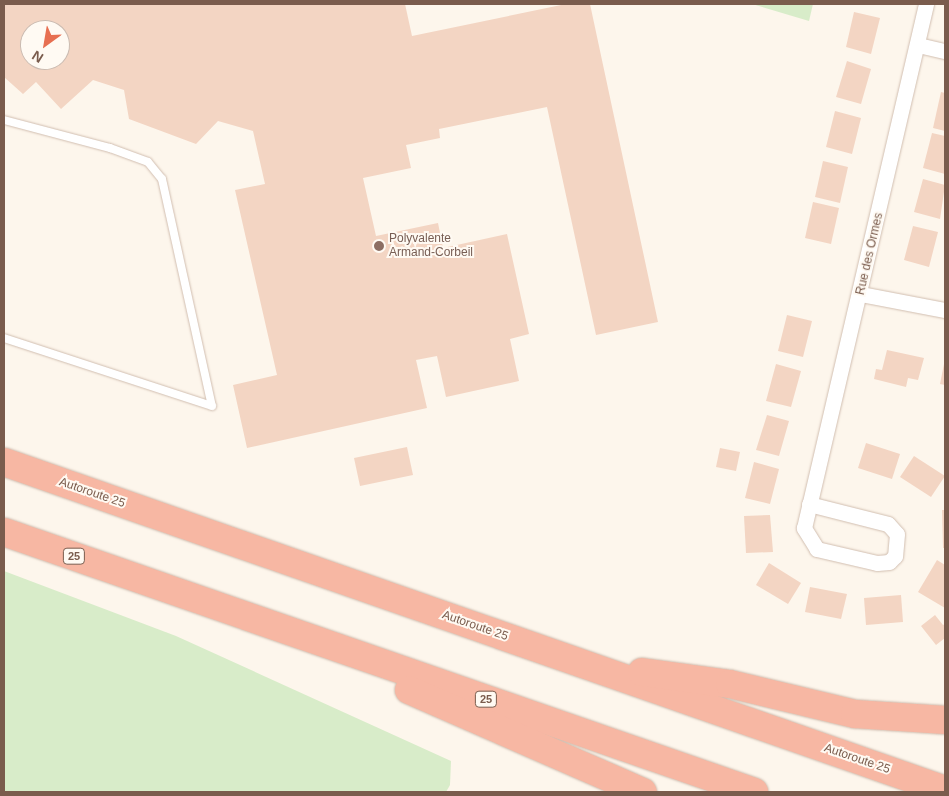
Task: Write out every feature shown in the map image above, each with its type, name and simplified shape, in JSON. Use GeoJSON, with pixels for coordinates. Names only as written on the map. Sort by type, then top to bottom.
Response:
{"type":"FeatureCollection","features":[{"type":"Feature","properties":{"kind":"highway","name":"Autoroute 25"},"geometry":{"type":"LineString","coordinates":[[4,462],[945,790]]}},
{"type":"Feature","properties":{"kind":"highway","name":"25"},"geometry":{"type":"LineString","coordinates":[[4,532],[754,792]]}},
{"type":"Feature","properties":{"kind":"highway"},"geometry":{"type":"LineString","coordinates":[[218,606],[643,792]]}},
{"type":"Feature","properties":{"kind":"highway"},"geometry":{"type":"LineString","coordinates":[[584,664],[730,684],[855,714],[945,720]]}},
{"type":"Feature","properties":{"kind":"street","name":"Rue des Ormes"},"geometry":{"type":"LineString","coordinates":[[809,504],[888,524],[897,534],[895,556],[889,562],[877,563],[817,549],[804,528],[809,504],[860,294],[918,45],[926,4]]}},
{"type":"Feature","properties":{"kind":"street"},"geometry":{"type":"LineString","coordinates":[[918,45],[945,51]]}},
{"type":"Feature","properties":{"kind":"street"},"geometry":{"type":"LineString","coordinates":[[860,294],[945,310]]}},
{"type":"Feature","properties":{"kind":"lane"},"geometry":{"type":"LineString","coordinates":[[4,120],[110,148],[148,162],[162,179],[212,406],[4,338]]}},
{"type":"Feature","properties":{"kind":"green space"},"geometry":{"type":"Polygon","coordinates":[[[752,4],[813,4],[809,21],[752,4]]]}},
{"type":"Feature","properties":{"kind":"green space"},"geometry":{"type":"Polygon","coordinates":[[[4,571],[176,636],[451,761],[450,785],[446,792],[4,792],[4,571]]]}},
{"type":"Feature","properties":{"kind":"building","name":"Polyvalente Armand-Corbeil"},"geometry":{"type":"Polygon","coordinates":[[[4,4],[405,4],[412,36],[566,4],[590,4],[658,322],[596,335],[547,107],[439,129],[440,138],[406,145],[411,168],[363,178],[376,236],[438,223],[443,248],[507,234],[529,334],[510,339],[519,381],[446,397],[437,356],[416,360],[427,408],[247,448],[233,385],[277,375],[235,190],[265,184],[253,131],[218,121],[196,144],[129,119],[124,90],[93,80],[61,109],[36,82],[23,94],[4,77],[4,4]]]}},
{"type":"Feature","properties":{"kind":"building"},"geometry":{"type":"Polygon","coordinates":[[[854,12],[880,18],[871,54],[846,47],[854,12]]]}},
{"type":"Feature","properties":{"kind":"building"},"geometry":{"type":"Polygon","coordinates":[[[847,61],[871,69],[861,104],[836,97],[847,61]]]}},
{"type":"Feature","properties":{"kind":"building"},"geometry":{"type":"Polygon","coordinates":[[[941,92],[945,93],[945,131],[933,128],[941,92]]]}},
{"type":"Feature","properties":{"kind":"building"},"geometry":{"type":"Polygon","coordinates":[[[835,111],[861,118],[852,154],[826,147],[835,111]]]}},
{"type":"Feature","properties":{"kind":"building"},"geometry":{"type":"Polygon","coordinates":[[[932,133],[945,136],[945,174],[923,168],[932,133]]]}},
{"type":"Feature","properties":{"kind":"building"},"geometry":{"type":"Polygon","coordinates":[[[823,161],[848,167],[840,203],[815,197],[823,161]]]}},
{"type":"Feature","properties":{"kind":"building"},"geometry":{"type":"Polygon","coordinates":[[[923,179],[945,185],[940,219],[914,212],[923,179]]]}},
{"type":"Feature","properties":{"kind":"building"},"geometry":{"type":"Polygon","coordinates":[[[813,202],[839,208],[831,244],[805,238],[813,202]]]}},
{"type":"Feature","properties":{"kind":"building"},"geometry":{"type":"Polygon","coordinates":[[[913,226],[938,232],[929,267],[904,260],[913,226]]]}},
{"type":"Feature","properties":{"kind":"building"},"geometry":{"type":"Polygon","coordinates":[[[787,315],[812,321],[803,357],[778,351],[787,315]]]}},
{"type":"Feature","properties":{"kind":"building"},"geometry":{"type":"Polygon","coordinates":[[[887,350],[924,358],[918,380],[908,378],[906,387],[874,379],[876,369],[882,370],[887,350]]]}},
{"type":"Feature","properties":{"kind":"building"},"geometry":{"type":"Polygon","coordinates":[[[776,364],[801,371],[791,407],[766,401],[776,364]]]}},
{"type":"Feature","properties":{"kind":"building"},"geometry":{"type":"Polygon","coordinates":[[[945,364],[945,385],[940,384],[945,364]]]}},
{"type":"Feature","properties":{"kind":"building"},"geometry":{"type":"Polygon","coordinates":[[[767,415],[789,421],[779,456],[756,450],[767,415]]]}},
{"type":"Feature","properties":{"kind":"building"},"geometry":{"type":"Polygon","coordinates":[[[866,443],[900,454],[892,479],[858,468],[866,443]]]}},
{"type":"Feature","properties":{"kind":"building"},"geometry":{"type":"Polygon","coordinates":[[[407,447],[413,475],[360,486],[354,458],[407,447]]]}},
{"type":"Feature","properties":{"kind":"building"},"geometry":{"type":"Polygon","coordinates":[[[720,448],[740,452],[736,471],[716,467],[720,448]]]}},
{"type":"Feature","properties":{"kind":"building"},"geometry":{"type":"Polygon","coordinates":[[[914,456],[945,476],[931,497],[900,477],[914,456]]]}},
{"type":"Feature","properties":{"kind":"building"},"geometry":{"type":"Polygon","coordinates":[[[754,462],[779,469],[770,504],[745,498],[754,462]]]}},
{"type":"Feature","properties":{"kind":"building"},"geometry":{"type":"Polygon","coordinates":[[[942,510],[945,510],[945,548],[943,548],[942,510]]]}},
{"type":"Feature","properties":{"kind":"building"},"geometry":{"type":"Polygon","coordinates":[[[770,515],[773,552],[746,553],[744,516],[770,515]]]}},
{"type":"Feature","properties":{"kind":"building"},"geometry":{"type":"Polygon","coordinates":[[[937,560],[945,565],[945,608],[918,592],[937,560]]]}},
{"type":"Feature","properties":{"kind":"building"},"geometry":{"type":"Polygon","coordinates":[[[769,563],[801,583],[788,604],[756,585],[769,563]]]}},
{"type":"Feature","properties":{"kind":"building"},"geometry":{"type":"Polygon","coordinates":[[[810,587],[847,594],[841,619],[805,612],[810,587]]]}},
{"type":"Feature","properties":{"kind":"building"},"geometry":{"type":"Polygon","coordinates":[[[901,595],[903,622],[866,625],[864,598],[901,595]]]}},
{"type":"Feature","properties":{"kind":"building"},"geometry":{"type":"Polygon","coordinates":[[[935,615],[943,625],[945,624],[945,638],[936,645],[921,626],[935,615]]]}},
{"type":"Feature","properties":{"kind":"place","name":"Polyvalente Armand-Corbeil"},"geometry":{"type":"Point","coordinates":[379,246]}}]}
